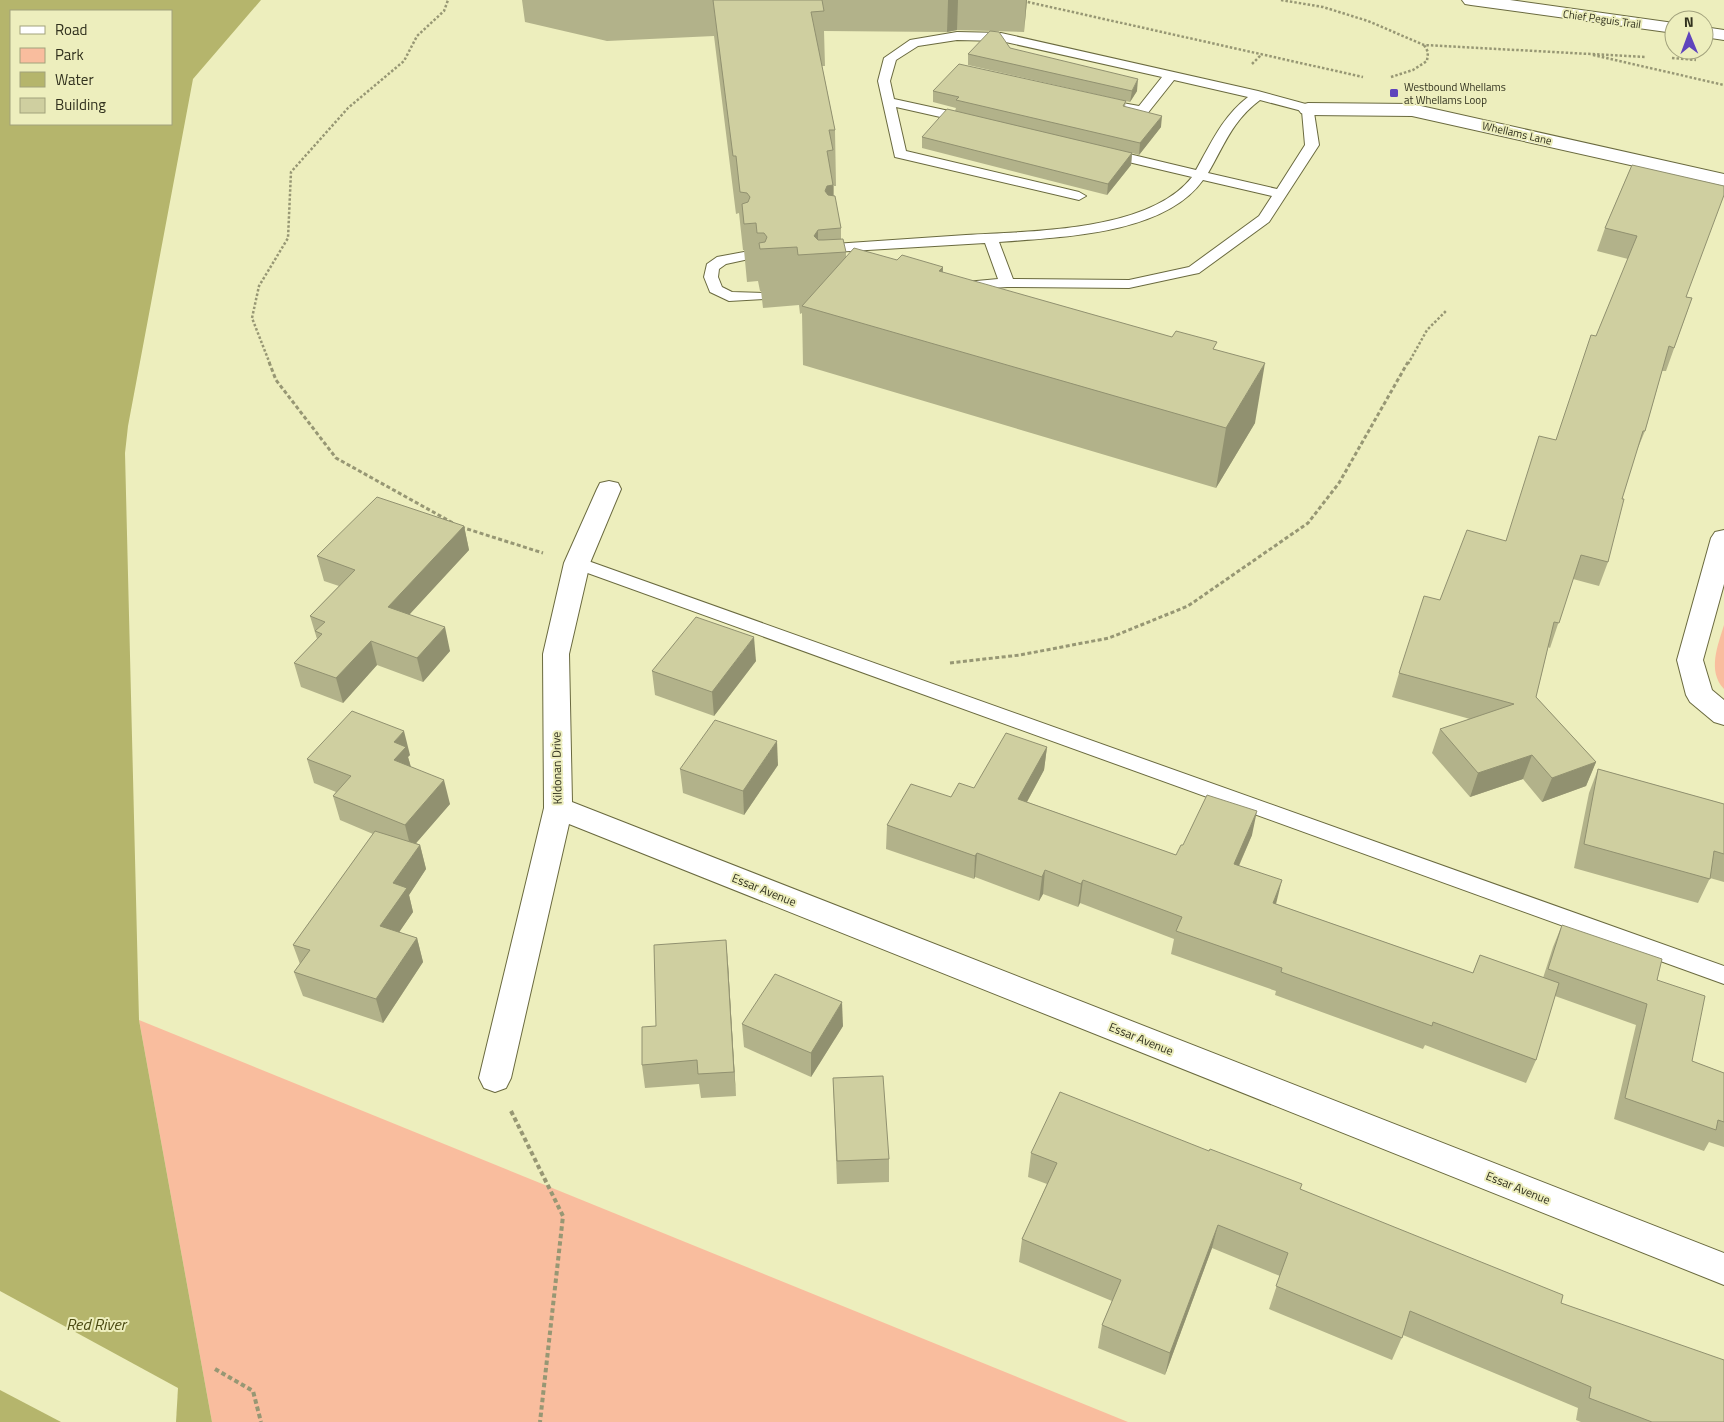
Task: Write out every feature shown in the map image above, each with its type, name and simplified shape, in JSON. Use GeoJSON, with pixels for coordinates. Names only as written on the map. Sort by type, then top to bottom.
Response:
{"type":"FeatureCollection","features":[{"type":"Feature","properties":{"kind":"street","name":"Chief Peguis Trail"},"geometry":{"type":"LineString","coordinates":[[1470,0],[1664,27]]}},
{"type":"Feature","properties":{"kind":"street","name":"Whellams Lane"},"geometry":{"type":"LineString","coordinates":[[1308,109],[1412,110],[1724,180]]}},
{"type":"Feature","properties":{"kind":"street","name":"Kildonan Drive"},"geometry":{"type":"LineString","coordinates":[[496,1078],[558,808],[556,654],[577,564],[609,489]]}},
{"type":"Feature","properties":{"kind":"street"},"geometry":{"type":"LineString","coordinates":[[1724,538],[1690,660],[1700,695],[1724,716]]}},
{"type":"Feature","properties":{"kind":"street","name":"Essar Avenue"},"geometry":{"type":"LineString","coordinates":[[558,808],[1724,1269]]}},
{"type":"Feature","properties":{"kind":"lane"},"geometry":{"type":"LineString","coordinates":[[949,286],[1007,283],[1129,284],[1194,270],[1264,219],[1312,145],[1308,109],[1258,95],[1001,37],[957,36],[914,43],[890,58],[884,81],[900,154],[1079,196]]}},
{"type":"Feature","properties":{"kind":"lane"},"geometry":{"type":"LineString","coordinates":[[1104,102],[1142,111],[1172,75]]}},
{"type":"Feature","properties":{"kind":"lane"},"geometry":{"type":"LineString","coordinates":[[834,248],[1045,234],[1118,223],[1164,207],[1190,187],[1235,115],[1258,95]]}},
{"type":"Feature","properties":{"kind":"lane"},"geometry":{"type":"LineString","coordinates":[[888,100],[984,123]]}},
{"type":"Feature","properties":{"kind":"lane"},"geometry":{"type":"LineString","coordinates":[[1098,150],[1280,194]]}},
{"type":"Feature","properties":{"kind":"lane"},"geometry":{"type":"LineString","coordinates":[[990,238],[1007,283]]}},
{"type":"Feature","properties":{"kind":"lane"},"geometry":{"type":"LineString","coordinates":[[744,256],[722,260],[712,267],[711,277],[716,289],[730,297],[761,296]]}},
{"type":"Feature","properties":{"kind":"lane"},"geometry":{"type":"LineString","coordinates":[[577,564],[1724,976]]}},
{"type":"Feature","properties":{"kind":"path"},"geometry":{"type":"LineString","coordinates":[[448,0],[444,11],[417,36],[404,61],[348,108],[291,172],[288,238],[259,286],[252,318],[276,380],[336,458],[457,525],[577,564]]}},
{"type":"Feature","properties":{"kind":"path"},"geometry":{"type":"LineString","coordinates":[[1281,0],[1323,7],[1368,21],[1424,45],[1649,57]]}},
{"type":"Feature","properties":{"kind":"path"},"geometry":{"type":"LineString","coordinates":[[1388,77],[1414,70],[1427,61],[1428,52],[1424,45]]}},
{"type":"Feature","properties":{"kind":"path"},"geometry":{"type":"LineString","coordinates":[[1583,52],[1724,85]]}},
{"type":"Feature","properties":{"kind":"path"},"geometry":{"type":"LineString","coordinates":[[946,663],[1020,655],[1109,638],[1188,606],[1256,561],[1308,523],[1339,483],[1427,330],[1447,310]]}},
{"type":"Feature","properties":{"kind":"path"},"geometry":{"type":"LineString","coordinates":[[496,1078],[563,1216],[540,1422]]}},
{"type":"Feature","properties":{"kind":"path"},"geometry":{"type":"LineString","coordinates":[[215,1369],[253,1391],[261,1422]]}},
{"type":"Feature","properties":{"kind":"green space"},"geometry":{"type":"Polygon","coordinates":[[[1724,625],[1724,689],[1716,674],[1715,658],[1724,625]]]}},
{"type":"Feature","properties":{"kind":"green space"},"geometry":{"type":"Polygon","coordinates":[[[139,1020],[1128,1422],[212,1422],[139,1020]]]}},
{"type":"Feature","properties":{"kind":"water","name":"Red River"},"geometry":{"type":"Polygon","coordinates":[[[0,0],[261,0],[193,79],[128,426],[125,453],[139,1020],[212,1422],[0,1422],[0,0]]]}},
{"type":"Feature","properties":{"kind":"pier"},"geometry":{"type":"Polygon","coordinates":[[[0,1291],[178,1388],[176,1422],[61,1422],[0,1390],[0,1291]]]}},
{"type":"Feature","properties":{"kind":"building"},"geometry":{"type":"Polygon","coordinates":[[[713,0],[822,0],[824,11],[811,12],[835,130],[829,130],[833,150],[827,151],[833,185],[827,186],[825,191],[828,195],[835,196],[841,228],[818,230],[814,236],[818,240],[843,239],[846,252],[798,255],[797,247],[760,249],[759,243],[765,242],[767,237],[764,233],[757,233],[756,223],[744,224],[742,204],[748,202],[750,197],[747,193],[740,192],[736,156],[733,156],[713,0]]]}},
{"type":"Feature","properties":{"kind":"building"},"geometry":{"type":"Polygon","coordinates":[[[990,31],[999,32],[1010,48],[1138,79],[1132,91],[968,54],[990,31]]]}},
{"type":"Feature","properties":{"kind":"building"},"geometry":{"type":"Polygon","coordinates":[[[959,64],[1126,101],[1123,106],[1162,116],[1140,143],[956,100],[959,97],[933,91],[959,64]]]}},
{"type":"Feature","properties":{"kind":"building"},"geometry":{"type":"Polygon","coordinates":[[[947,109],[1132,153],[1108,184],[922,137],[947,109]]]}},
{"type":"Feature","properties":{"kind":"building"},"geometry":{"type":"Polygon","coordinates":[[[1632,165],[1724,186],[1724,195],[1686,297],[1692,298],[1674,348],[1669,346],[1645,431],[1643,431],[1622,499],[1624,499],[1608,562],[1581,555],[1559,623],[1554,622],[1536,697],[1596,762],[1552,778],[1532,755],[1478,773],[1440,729],[1514,704],[1399,673],[1424,596],[1440,600],[1467,530],[1506,541],[1539,436],[1556,440],[1591,335],[1596,336],[1637,236],[1605,228],[1632,165]]]}},
{"type":"Feature","properties":{"kind":"building"},"geometry":{"type":"Polygon","coordinates":[[[854,248],[897,260],[902,255],[943,267],[939,271],[1172,337],[1176,331],[1217,342],[1213,349],[1265,363],[1226,428],[802,306],[854,248]]]}},
{"type":"Feature","properties":{"kind":"building"},"geometry":{"type":"Polygon","coordinates":[[[377,497],[464,526],[388,607],[445,627],[417,658],[371,641],[336,678],[294,663],[322,634],[315,631],[325,622],[310,616],[355,570],[317,556],[377,497]]]}},
{"type":"Feature","properties":{"kind":"building"},"geometry":{"type":"Polygon","coordinates":[[[696,617],[754,637],[712,692],[652,671],[696,617]]]}},
{"type":"Feature","properties":{"kind":"building"},"geometry":{"type":"Polygon","coordinates":[[[352,711],[404,731],[394,742],[406,747],[394,760],[444,780],[405,825],[333,796],[351,776],[307,759],[352,711]]]}},
{"type":"Feature","properties":{"kind":"building"},"geometry":{"type":"Polygon","coordinates":[[[715,720],[777,741],[743,791],[680,769],[715,720]]]}},
{"type":"Feature","properties":{"kind":"building"},"geometry":{"type":"Polygon","coordinates":[[[1006,733],[1047,747],[1018,799],[1176,855],[1181,845],[1183,845],[1207,795],[1257,811],[1234,864],[1282,880],[1273,903],[1473,973],[1480,955],[1559,983],[1536,1060],[1433,1022],[1432,1026],[1281,972],[1282,968],[1176,931],[1182,917],[1083,880],[1081,884],[1045,870],[1042,877],[977,853],[975,856],[887,825],[911,784],[951,797],[959,783],[974,788],[1006,733]]]}},
{"type":"Feature","properties":{"kind":"building"},"geometry":{"type":"Polygon","coordinates":[[[1598,769],[1724,804],[1724,854],[1714,851],[1710,879],[1584,844],[1598,769]]]}},
{"type":"Feature","properties":{"kind":"building"},"geometry":{"type":"Polygon","coordinates":[[[375,831],[420,845],[393,883],[407,888],[380,926],[417,938],[376,999],[294,972],[310,950],[293,945],[375,831]]]}},
{"type":"Feature","properties":{"kind":"building"},"geometry":{"type":"Polygon","coordinates":[[[1562,925],[1662,959],[1657,980],[1705,996],[1692,1061],[1724,1073],[1724,1122],[1718,1120],[1716,1130],[1625,1098],[1647,1004],[1548,969],[1562,925]]]}},
{"type":"Feature","properties":{"kind":"building"},"geometry":{"type":"Polygon","coordinates":[[[726,940],[734,1072],[698,1074],[697,1060],[642,1065],[642,1027],[656,1026],[654,945],[726,940]]]}},
{"type":"Feature","properties":{"kind":"building"},"geometry":{"type":"Polygon","coordinates":[[[775,974],[842,1002],[811,1053],[742,1024],[775,974]]]}},
{"type":"Feature","properties":{"kind":"building"},"geometry":{"type":"Polygon","coordinates":[[[883,1076],[889,1159],[837,1161],[833,1078],[883,1076]]]}},
{"type":"Feature","properties":{"kind":"building"},"geometry":{"type":"Polygon","coordinates":[[[1060,1092],[1209,1151],[1210,1149],[1302,1184],[1300,1189],[1563,1295],[1561,1303],[1724,1360],[1724,1422],[1652,1422],[1589,1398],[1591,1387],[1410,1311],[1402,1338],[1276,1286],[1288,1253],[1218,1225],[1170,1353],[1102,1325],[1121,1280],[1022,1239],[1057,1163],[1031,1153],[1060,1092]]]}},
{"type":"Feature","properties":{"kind":"place","name":"Westbound Whellams at Whellams Loop"},"geometry":{"type":"Point","coordinates":[1394,93]}}]}
